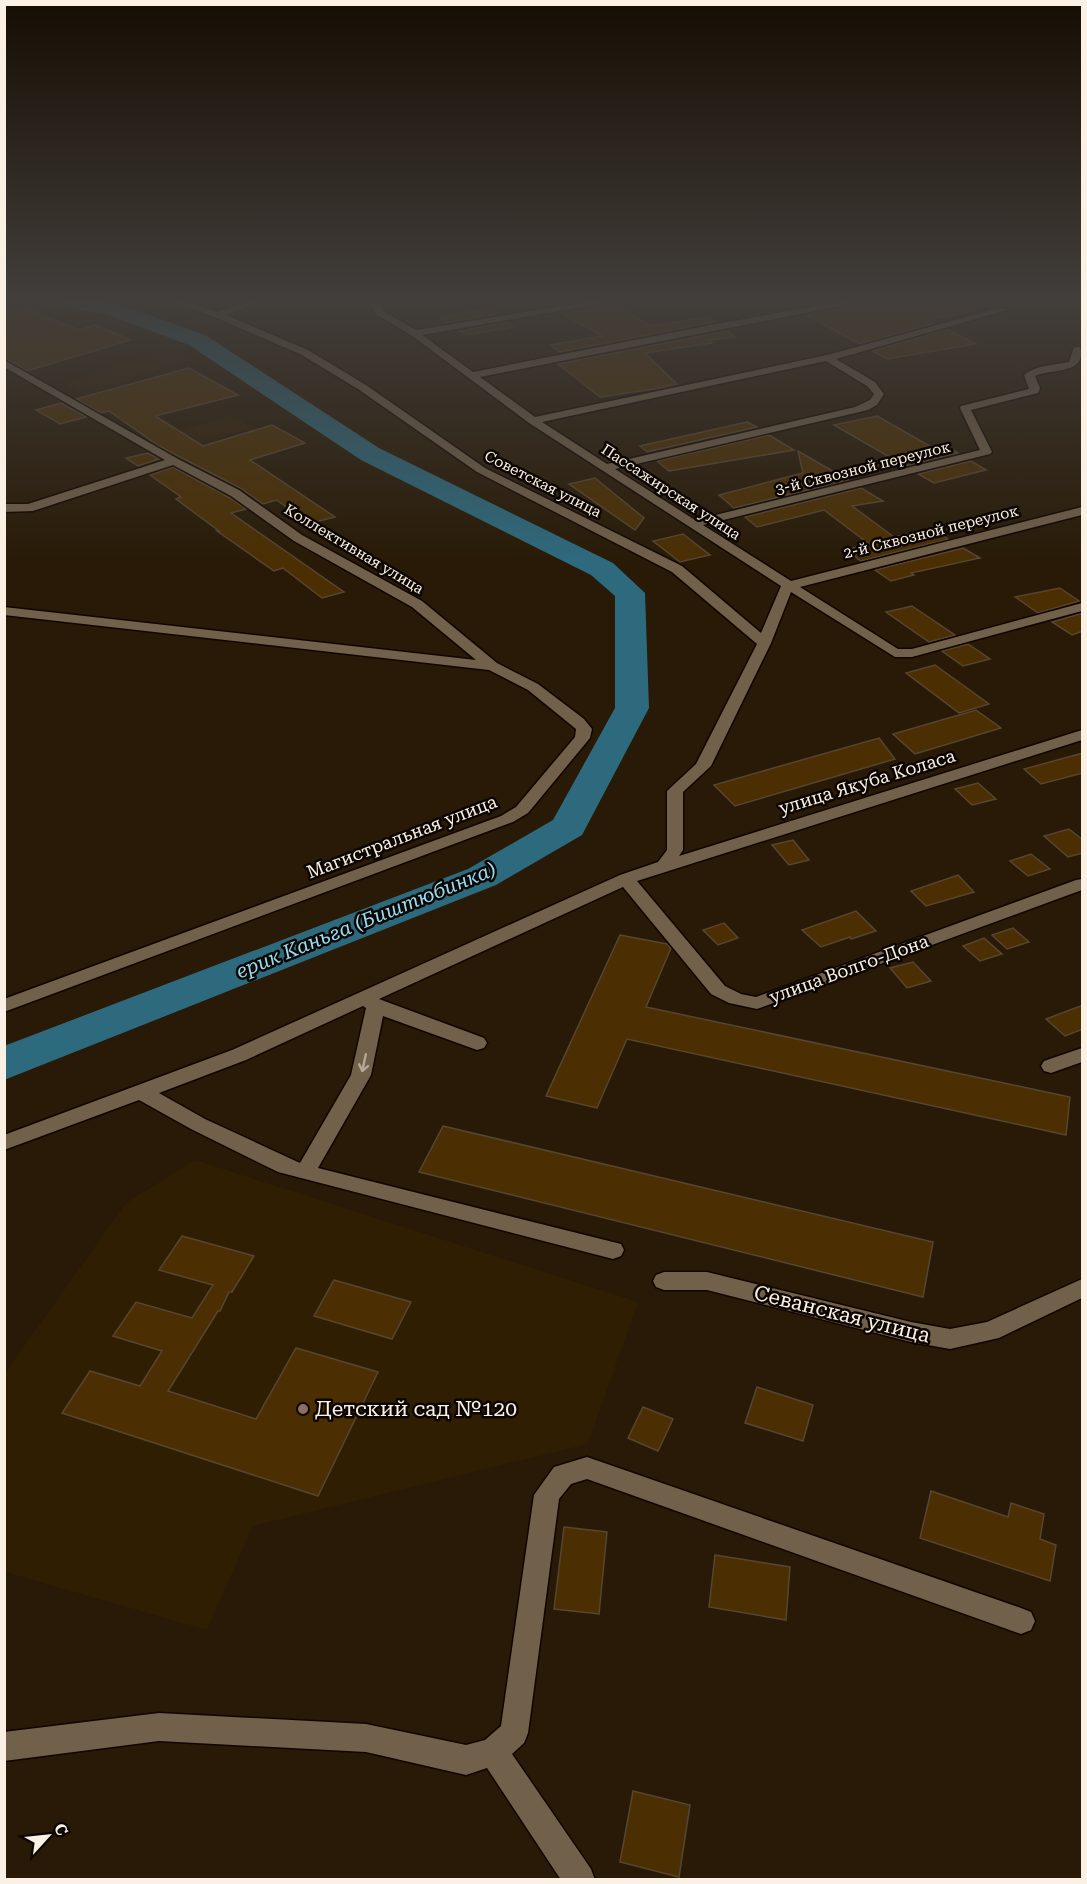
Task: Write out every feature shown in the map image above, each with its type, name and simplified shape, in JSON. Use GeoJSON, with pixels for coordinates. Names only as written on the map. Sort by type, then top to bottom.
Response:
{"type":"FeatureCollection","features":[{"type":"Feature","properties":{"kind":"street","name":"Коллективная улица"},"geometry":{"type":"LineString","coordinates":[[49,389],[174,461],[235,493],[298,538],[417,604],[492,666]]}},
{"type":"Feature","properties":{"kind":"street","name":"Советская улица"},"geometry":{"type":"LineString","coordinates":[[365,389],[481,470],[677,569],[764,643]]}},
{"type":"Feature","properties":{"kind":"street","name":"Пассажирская улица"},"geometry":{"type":"LineString","coordinates":[[492,389],[533,421],[608,467],[787,586],[888,649],[904,654],[1083,607]]}},
{"type":"Feature","properties":{"kind":"street"},"geometry":{"type":"LineString","coordinates":[[533,421],[683,389]]}},
{"type":"Feature","properties":{"kind":"street"},"geometry":{"type":"LineString","coordinates":[[608,467],[843,413],[878,400],[879,394],[875,389]]}},
{"type":"Feature","properties":{"kind":"street","name":"3-й Сквозной переулок"},"geometry":{"type":"LineString","coordinates":[[692,524],[986,452],[964,408],[1034,391],[1035,389]]}},
{"type":"Feature","properties":{"kind":"street"},"geometry":{"type":"LineString","coordinates":[[4,508],[29,508],[174,461]]}},
{"type":"Feature","properties":{"kind":"street","name":"2-й Сквозной переулок"},"geometry":{"type":"LineString","coordinates":[[787,586],[1083,511]]}},
{"type":"Feature","properties":{"kind":"street"},"geometry":{"type":"LineString","coordinates":[[664,866],[675,850],[675,790],[703,766],[764,643],[787,586]]}},
{"type":"Feature","properties":{"kind":"street","name":"Магистральная улица"},"geometry":{"type":"LineString","coordinates":[[4,611],[492,666],[533,687],[579,722],[584,729],[582,738],[515,815],[339,883],[4,1006]]}},
{"type":"Feature","properties":{"kind":"street","name":"улица Якуба Коласа"},"geometry":{"type":"LineString","coordinates":[[4,1143],[143,1093],[370,1002],[626,879],[1083,735]]}},
{"type":"Feature","properties":{"kind":"street","name":"улица Волго-Дона"},"geometry":{"type":"LineString","coordinates":[[626,879],[718,990],[736,999],[756,1003],[1083,884]]}},
{"type":"Feature","properties":{"kind":"street"},"geometry":{"type":"LineString","coordinates":[[305,1172],[361,1075],[370,1002],[477,1043]]}},
{"type":"Feature","properties":{"kind":"street"},"geometry":{"type":"LineString","coordinates":[[1051,1066],[1083,1055]]}},
{"type":"Feature","properties":{"kind":"street"},"geometry":{"type":"LineString","coordinates":[[143,1093],[198,1124],[285,1167],[613,1250]]}},
{"type":"Feature","properties":{"kind":"street","name":"Севанская улица"},"geometry":{"type":"LineString","coordinates":[[664,1281],[707,1281],[911,1332],[950,1339],[991,1331],[1083,1288]]}},
{"type":"Feature","properties":{"kind":"street"},"geometry":{"type":"LineString","coordinates":[[4,1747],[159,1727],[366,1738],[466,1760],[493,1752],[514,1733],[547,1495],[563,1474],[587,1468],[1021,1621]]}},
{"type":"Feature","properties":{"kind":"street"},"geometry":{"type":"LineString","coordinates":[[493,1752],[580,1880]]}},
{"type":"Feature","properties":{"kind":"shaded area"},"geometry":{"type":"Polygon","coordinates":[[[74,389],[102,389],[84,395],[74,389]]]}},
{"type":"Feature","properties":{"kind":"shaded area"},"geometry":{"type":"Polygon","coordinates":[[[232,416],[254,428],[179,449],[157,437],[232,416]]]}},
{"type":"Feature","properties":{"kind":"shaded area","name":"Детский сад №120"},"geometry":{"type":"Polygon","coordinates":[[[195,1160],[638,1302],[588,1444],[253,1526],[207,1630],[5,1572],[5,1373],[126,1203],[195,1160]]]}},
{"type":"Feature","properties":{"kind":"building"},"geometry":{"type":"Polygon","coordinates":[[[113,389],[227,389],[238,395],[155,416],[203,446],[272,425],[305,443],[250,460],[335,517],[308,524],[277,500],[263,504],[240,488],[159,446],[109,411],[101,413],[76,399],[113,389]]]}},
{"type":"Feature","properties":{"kind":"building"},"geometry":{"type":"Polygon","coordinates":[[[590,389],[655,389],[600,397],[590,389]]]}},
{"type":"Feature","properties":{"kind":"building"},"geometry":{"type":"Polygon","coordinates":[[[61,403],[86,417],[60,424],[36,410],[61,403]]]}},
{"type":"Feature","properties":{"kind":"building"},"geometry":{"type":"Polygon","coordinates":[[[877,416],[933,448],[945,446],[958,453],[905,466],[834,425],[877,416]]]}},
{"type":"Feature","properties":{"kind":"building"},"geometry":{"type":"Polygon","coordinates":[[[747,422],[757,427],[647,452],[640,446],[747,422]]]}},
{"type":"Feature","properties":{"kind":"building"},"geometry":{"type":"Polygon","coordinates":[[[769,435],[794,450],[669,471],[657,461],[769,435]]]}},
{"type":"Feature","properties":{"kind":"building"},"geometry":{"type":"Polygon","coordinates":[[[798,451],[848,480],[734,508],[719,495],[803,473],[798,451]]]}},
{"type":"Feature","properties":{"kind":"building"},"geometry":{"type":"Polygon","coordinates":[[[148,453],[159,459],[138,466],[126,458],[148,453]]]}},
{"type":"Feature","properties":{"kind":"building"},"geometry":{"type":"Polygon","coordinates":[[[971,461],[986,470],[934,483],[918,474],[971,461]]]}},
{"type":"Feature","properties":{"kind":"building"},"geometry":{"type":"Polygon","coordinates":[[[173,467],[246,509],[231,513],[344,592],[322,598],[283,568],[274,571],[217,531],[219,531],[176,499],[181,497],[150,475],[173,467]]]}},
{"type":"Feature","properties":{"kind":"building"},"geometry":{"type":"Polygon","coordinates":[[[595,478],[644,518],[635,530],[569,484],[595,478]]]}},
{"type":"Feature","properties":{"kind":"building"},"geometry":{"type":"Polygon","coordinates":[[[861,488],[883,501],[852,506],[894,537],[932,528],[948,539],[861,561],[845,550],[869,544],[824,510],[757,527],[745,517],[861,488]]]}},
{"type":"Feature","properties":{"kind":"building"},"geometry":{"type":"Polygon","coordinates":[[[683,534],[710,555],[680,562],[653,541],[683,534]]]}},
{"type":"Feature","properties":{"kind":"building"},"geometry":{"type":"Polygon","coordinates":[[[963,548],[980,558],[911,573],[914,575],[891,581],[875,570],[963,548]]]}},
{"type":"Feature","properties":{"kind":"building"},"geometry":{"type":"Polygon","coordinates":[[[1060,588],[1079,601],[1038,613],[1015,597],[1060,588]]]}},
{"type":"Feature","properties":{"kind":"building"},"geometry":{"type":"Polygon","coordinates":[[[912,606],[955,635],[929,642],[886,612],[912,606]]]}},
{"type":"Feature","properties":{"kind":"building"},"geometry":{"type":"Polygon","coordinates":[[[1083,613],[1083,631],[1072,635],[1052,622],[1083,613]]]}},
{"type":"Feature","properties":{"kind":"building"},"geometry":{"type":"Polygon","coordinates":[[[968,644],[990,659],[963,666],[942,651],[968,644]]]}},
{"type":"Feature","properties":{"kind":"building"},"geometry":{"type":"Polygon","coordinates":[[[935,665],[989,704],[959,713],[906,673],[935,665]]]}},
{"type":"Feature","properties":{"kind":"building"},"geometry":{"type":"Polygon","coordinates":[[[976,710],[1001,728],[915,754],[893,734],[976,710]]]}},
{"type":"Feature","properties":{"kind":"building"},"geometry":{"type":"Polygon","coordinates":[[[879,738],[895,759],[735,806],[714,785],[879,738]]]}},
{"type":"Feature","properties":{"kind":"building"},"geometry":{"type":"Polygon","coordinates":[[[1083,753],[1083,773],[1041,784],[1024,769],[1083,753]]]}},
{"type":"Feature","properties":{"kind":"building"},"geometry":{"type":"Polygon","coordinates":[[[978,783],[996,799],[972,805],[955,789],[978,783]]]}},
{"type":"Feature","properties":{"kind":"building"},"geometry":{"type":"Polygon","coordinates":[[[1069,829],[1083,840],[1083,853],[1068,857],[1044,836],[1069,829]]]}},
{"type":"Feature","properties":{"kind":"building"},"geometry":{"type":"Polygon","coordinates":[[[793,840],[809,860],[789,865],[772,845],[793,840]]]}},
{"type":"Feature","properties":{"kind":"building"},"geometry":{"type":"Polygon","coordinates":[[[1031,854],[1050,869],[1028,876],[1010,861],[1031,854]]]}},
{"type":"Feature","properties":{"kind":"building"},"geometry":{"type":"Polygon","coordinates":[[[958,875],[974,892],[926,906],[911,891],[958,875]]]}},
{"type":"Feature","properties":{"kind":"building"},"geometry":{"type":"Polygon","coordinates":[[[856,911],[876,931],[821,947],[802,930],[856,911]]]}},
{"type":"Feature","properties":{"kind":"building"},"geometry":{"type":"Polygon","coordinates":[[[724,923],[738,938],[718,945],[703,930],[724,923]]]}},
{"type":"Feature","properties":{"kind":"building"},"geometry":{"type":"Polygon","coordinates":[[[1013,928],[1029,942],[1007,949],[992,935],[1013,928]]]}},
{"type":"Feature","properties":{"kind":"building"},"geometry":{"type":"Polygon","coordinates":[[[620,935],[667,944],[671,948],[646,1007],[1070,1097],[1066,1135],[627,1039],[597,1108],[546,1096],[620,935]]]}},
{"type":"Feature","properties":{"kind":"building"},"geometry":{"type":"Polygon","coordinates":[[[984,938],[1002,954],[980,961],[963,946],[984,938]]]}},
{"type":"Feature","properties":{"kind":"building"},"geometry":{"type":"Polygon","coordinates":[[[913,962],[931,981],[907,988],[890,968],[913,962]]]}},
{"type":"Feature","properties":{"kind":"building"},"geometry":{"type":"Polygon","coordinates":[[[1083,1005],[1083,1029],[1065,1036],[1046,1019],[1083,1005]]]}},
{"type":"Feature","properties":{"kind":"building"},"geometry":{"type":"Polygon","coordinates":[[[443,1126],[933,1242],[923,1297],[419,1172],[443,1126]]]}},
{"type":"Feature","properties":{"kind":"building"},"geometry":{"type":"Polygon","coordinates":[[[182,1236],[254,1256],[168,1391],[256,1419],[296,1348],[378,1372],[318,1496],[62,1413],[90,1371],[140,1386],[162,1351],[113,1336],[136,1302],[192,1318],[213,1285],[159,1270],[182,1236]]]}},
{"type":"Feature","properties":{"kind":"building"},"geometry":{"type":"Polygon","coordinates":[[[334,1280],[411,1302],[392,1339],[314,1316],[334,1280]]]}},
{"type":"Feature","properties":{"kind":"building"},"geometry":{"type":"Polygon","coordinates":[[[757,1387],[813,1405],[803,1441],[745,1423],[757,1387]]]}},
{"type":"Feature","properties":{"kind":"building"},"geometry":{"type":"Polygon","coordinates":[[[643,1407],[673,1419],[658,1451],[628,1438],[643,1407]]]}},
{"type":"Feature","properties":{"kind":"building"},"geometry":{"type":"Polygon","coordinates":[[[931,1491],[1008,1517],[1011,1503],[1044,1514],[1040,1539],[1056,1545],[1050,1581],[920,1538],[931,1491]]]}},
{"type":"Feature","properties":{"kind":"building"},"geometry":{"type":"Polygon","coordinates":[[[564,1527],[607,1532],[599,1614],[554,1609],[564,1527]]]}},
{"type":"Feature","properties":{"kind":"building"},"geometry":{"type":"Polygon","coordinates":[[[715,1555],[790,1567],[786,1620],[709,1607],[715,1555]]]}},
{"type":"Feature","properties":{"kind":"building"},"geometry":{"type":"Polygon","coordinates":[[[633,1791],[690,1805],[679,1877],[620,1862],[633,1791]]]}},
{"type":"Feature","properties":{"kind":"waterway","name":"ерик Каньга (Биштюбинка)"},"geometry":{"type":"LineString","coordinates":[[4,1064],[482,877],[568,827],[632,708],[630,593],[602,569],[370,454],[271,389]]}},
{"type":"Feature","properties":{"kind":"place","name":"Детский сад №120"},"geometry":{"type":"Point","coordinates":[303,1409]}}]}
